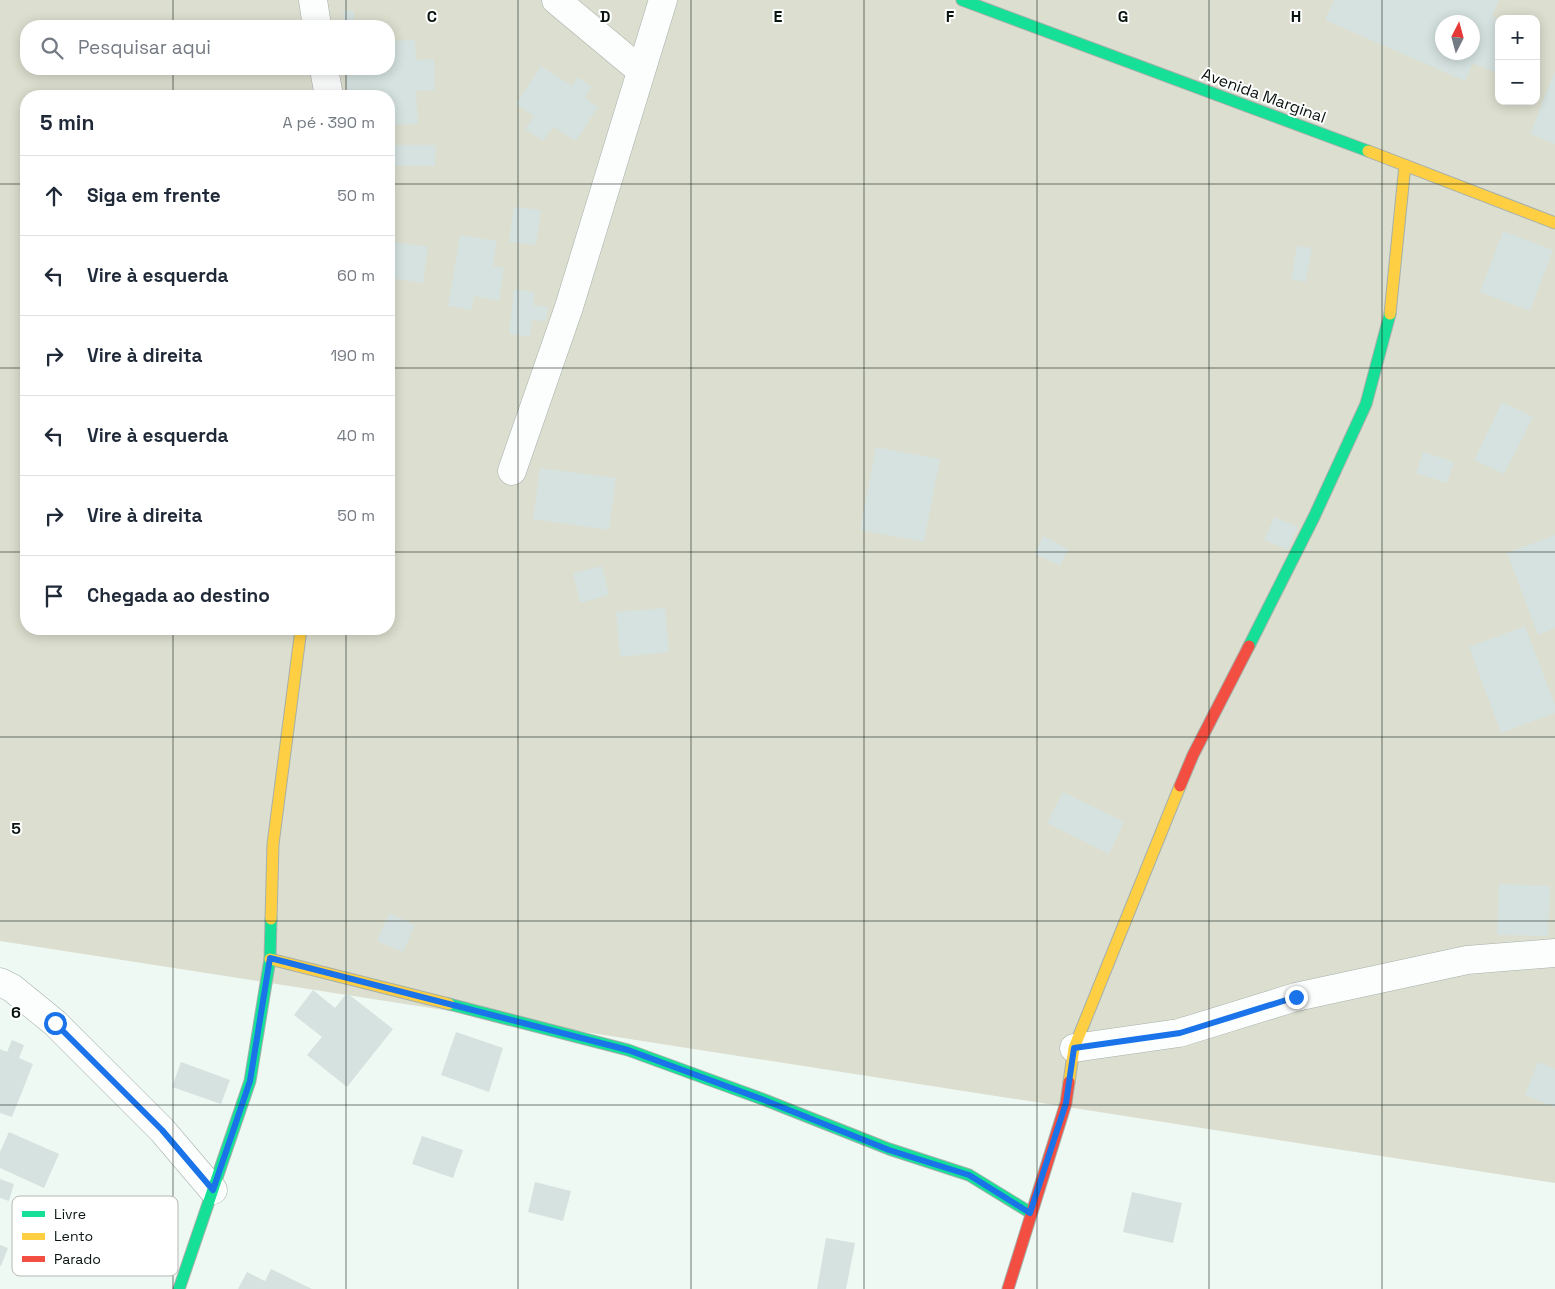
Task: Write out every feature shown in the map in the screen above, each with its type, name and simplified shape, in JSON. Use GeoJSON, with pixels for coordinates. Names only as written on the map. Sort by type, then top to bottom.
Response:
{"type":"FeatureCollection","features":[{"type":"Feature","properties":{"kind":"street"},"geometry":{"type":"LineString","coordinates":[[313,0],[317,20]]}},
{"type":"Feature","properties":{"kind":"street"},"geometry":{"type":"LineString","coordinates":[[556,0],[640,70]]}},
{"type":"Feature","properties":{"kind":"street"},"geometry":{"type":"LineString","coordinates":[[512,470],[568,307],[663,0]]}},
{"type":"Feature","properties":{"kind":"street","name":"Avenida Marginal"},"geometry":{"type":"LineString","coordinates":[[962,0],[1555,223]]}},
{"type":"Feature","properties":{"kind":"street"},"geometry":{"type":"LineString","coordinates":[[325,75],[328,90]]}},
{"type":"Feature","properties":{"kind":"street"},"geometry":{"type":"LineString","coordinates":[[1008,1289],[1030,1213],[1066,1103],[1074,1048],[1193,755],[1314,517],[1366,404],[1388,321],[1405,165]]}},
{"type":"Feature","properties":{"kind":"street"},"geometry":{"type":"LineString","coordinates":[[179,1289],[250,1081],[270,958],[273,844],[300,635]]}},
{"type":"Feature","properties":{"kind":"street"},"geometry":{"type":"LineString","coordinates":[[1074,1048],[1180,1033],[1296,997],[1467,960],[1555,953]]}},
{"type":"Feature","properties":{"kind":"street"},"geometry":{"type":"LineString","coordinates":[[270,958],[628,1050],[764,1100],[889,1150],[969,1175],[1030,1213]]}},
{"type":"Feature","properties":{"kind":"street"},"geometry":{"type":"LineString","coordinates":[[0,982],[12,988],[55,1023],[162,1130],[213,1190]]}},
{"type":"Feature","properties":{"kind":"shaded area"},"geometry":{"type":"Polygon","coordinates":[[[0,0],[1555,0],[1555,1183],[0,941],[0,0]]]}},
{"type":"Feature","properties":{"kind":"building"},"geometry":{"type":"Polygon","coordinates":[[[1334,0],[1499,0],[1492,16],[1495,17],[1495,72],[1473,63],[1465,81],[1325,20],[1334,0]]]}},
{"type":"Feature","properties":{"kind":"building"},"geometry":{"type":"Polygon","coordinates":[[[343,11],[354,11],[354,20],[344,20],[343,11]]]}},
{"type":"Feature","properties":{"kind":"building"},"geometry":{"type":"Polygon","coordinates":[[[415,40],[416,60],[434,59],[435,90],[416,91],[418,124],[395,125],[395,90],[347,90],[346,75],[395,75],[395,41],[415,40]]]}},
{"type":"Feature","properties":{"kind":"building"},"geometry":{"type":"Polygon","coordinates":[[[541,66],[572,86],[578,77],[592,87],[585,98],[598,107],[576,141],[553,127],[543,141],[525,129],[534,116],[516,104],[541,66]]]}},
{"type":"Feature","properties":{"kind":"building"},"geometry":{"type":"Polygon","coordinates":[[[1555,71],[1555,144],[1530,134],[1555,71]]]}},
{"type":"Feature","properties":{"kind":"building"},"geometry":{"type":"Polygon","coordinates":[[[395,145],[436,145],[435,166],[395,166],[395,145]]]}},
{"type":"Feature","properties":{"kind":"building"},"geometry":{"type":"Polygon","coordinates":[[[514,207],[541,210],[536,245],[509,242],[514,207]]]}},
{"type":"Feature","properties":{"kind":"building"},"geometry":{"type":"Polygon","coordinates":[[[1503,231],[1553,250],[1530,311],[1480,292],[1503,231]]]}},
{"type":"Feature","properties":{"kind":"building"},"geometry":{"type":"Polygon","coordinates":[[[460,235],[497,241],[493,266],[504,268],[499,301],[474,296],[472,310],[448,306],[460,235]]]}},
{"type":"Feature","properties":{"kind":"building"},"geometry":{"type":"Polygon","coordinates":[[[395,242],[428,247],[423,283],[395,279],[395,242]]]}},
{"type":"Feature","properties":{"kind":"building"},"geometry":{"type":"Polygon","coordinates":[[[1297,246],[1312,248],[1306,282],[1291,279],[1297,246]]]}},
{"type":"Feature","properties":{"kind":"building"},"geometry":{"type":"Polygon","coordinates":[[[514,289],[535,292],[533,305],[548,307],[546,321],[532,320],[530,337],[509,334],[514,289]]]}},
{"type":"Feature","properties":{"kind":"building"},"geometry":{"type":"Polygon","coordinates":[[[1502,402],[1533,417],[1504,474],[1474,460],[1502,402]]]}},
{"type":"Feature","properties":{"kind":"building"},"geometry":{"type":"Polygon","coordinates":[[[876,447],[940,459],[924,542],[860,530],[876,447]]]}},
{"type":"Feature","properties":{"kind":"building"},"geometry":{"type":"Polygon","coordinates":[[[1423,452],[1454,462],[1447,483],[1416,473],[1423,452]]]}},
{"type":"Feature","properties":{"kind":"building"},"geometry":{"type":"Polygon","coordinates":[[[540,468],[616,478],[609,530],[533,519],[540,468]]]}},
{"type":"Feature","properties":{"kind":"building"},"geometry":{"type":"Polygon","coordinates":[[[1274,517],[1298,527],[1288,550],[1264,540],[1274,517]]]}},
{"type":"Feature","properties":{"kind":"building"},"geometry":{"type":"Polygon","coordinates":[[[1555,535],[1555,628],[1538,635],[1507,553],[1555,535]]]}},
{"type":"Feature","properties":{"kind":"building"},"geometry":{"type":"Polygon","coordinates":[[[1043,536],[1068,549],[1060,566],[1035,554],[1043,536]]]}},
{"type":"Feature","properties":{"kind":"building"},"geometry":{"type":"Polygon","coordinates":[[[602,566],[609,595],[580,603],[573,573],[602,566]]]}},
{"type":"Feature","properties":{"kind":"building"},"geometry":{"type":"Polygon","coordinates":[[[665,608],[669,652],[620,657],[616,612],[665,608]]]}},
{"type":"Feature","properties":{"kind":"building"},"geometry":{"type":"Polygon","coordinates":[[[1525,626],[1555,705],[1555,713],[1501,733],[1469,647],[1525,626]]]}},
{"type":"Feature","properties":{"kind":"building"},"geometry":{"type":"Polygon","coordinates":[[[1063,792],[1124,822],[1109,854],[1047,823],[1063,792]]]}},
{"type":"Feature","properties":{"kind":"building"},"geometry":{"type":"Polygon","coordinates":[[[1499,884],[1550,886],[1548,936],[1497,935],[1499,884]]]}},
{"type":"Feature","properties":{"kind":"building"},"geometry":{"type":"Polygon","coordinates":[[[389,913],[415,925],[403,952],[377,941],[389,913]]]}},
{"type":"Feature","properties":{"kind":"building"},"geometry":{"type":"Polygon","coordinates":[[[313,990],[335,1008],[347,993],[393,1029],[347,1087],[307,1055],[322,1037],[294,1015],[313,990]]]}},
{"type":"Feature","properties":{"kind":"building"},"geometry":{"type":"Polygon","coordinates":[[[456,1032],[503,1048],[489,1092],[441,1075],[456,1032]]]}},
{"type":"Feature","properties":{"kind":"building"},"geometry":{"type":"Polygon","coordinates":[[[12,1040],[24,1045],[19,1058],[33,1064],[12,1117],[0,1113],[0,1049],[7,1052],[12,1040]]]}},
{"type":"Feature","properties":{"kind":"building"},"geometry":{"type":"Polygon","coordinates":[[[181,1062],[230,1080],[221,1104],[172,1087],[181,1062]]]}},
{"type":"Feature","properties":{"kind":"building"},"geometry":{"type":"Polygon","coordinates":[[[1538,1062],[1555,1069],[1555,1107],[1525,1095],[1538,1062]]]}},
{"type":"Feature","properties":{"kind":"building"},"geometry":{"type":"Polygon","coordinates":[[[9,1132],[59,1154],[44,1188],[0,1168],[0,1152],[9,1132]]]}},
{"type":"Feature","properties":{"kind":"building"},"geometry":{"type":"Polygon","coordinates":[[[422,1136],[463,1150],[453,1178],[412,1164],[422,1136]]]}},
{"type":"Feature","properties":{"kind":"building"},"geometry":{"type":"Polygon","coordinates":[[[0,1179],[14,1184],[9,1201],[0,1198],[0,1179]]]}},
{"type":"Feature","properties":{"kind":"building"},"geometry":{"type":"Polygon","coordinates":[[[535,1182],[571,1191],[563,1221],[528,1212],[535,1182]]]}},
{"type":"Feature","properties":{"kind":"building"},"geometry":{"type":"Polygon","coordinates":[[[1132,1192],[1182,1203],[1173,1243],[1123,1232],[1132,1192]]]}},
{"type":"Feature","properties":{"kind":"building"},"geometry":{"type":"Polygon","coordinates":[[[826,1238],[855,1243],[846,1289],[817,1289],[826,1238]]]}},
{"type":"Feature","properties":{"kind":"building"},"geometry":{"type":"Polygon","coordinates":[[[0,1245],[8,1248],[1,1266],[0,1265],[0,1245]]]}},
{"type":"Feature","properties":{"kind":"building"},"geometry":{"type":"Polygon","coordinates":[[[271,1269],[312,1289],[238,1289],[247,1272],[265,1281],[271,1269]]]}},
{"type":"Feature","properties":{"kind":"traffic: fast"},"geometry":{"type":"LineString","coordinates":[[962,0],[1368,151]]}},
{"type":"Feature","properties":{"kind":"traffic: fast"},"geometry":{"type":"LineString","coordinates":[[1249,646],[1314,517],[1366,404],[1390,314]]}},
{"type":"Feature","properties":{"kind":"traffic: fast"},"geometry":{"type":"LineString","coordinates":[[179,1289],[250,1081],[270,959],[271,919]]}},
{"type":"Feature","properties":{"kind":"traffic: fast"},"geometry":{"type":"LineString","coordinates":[[449,1004],[628,1050],[765,1100],[889,1149],[969,1175],[1031,1213]]}},
{"type":"Feature","properties":{"kind":"traffic: slow"},"geometry":{"type":"LineString","coordinates":[[1368,151],[1555,223]]}},
{"type":"Feature","properties":{"kind":"traffic: slow"},"geometry":{"type":"LineString","coordinates":[[1390,314],[1405,165]]}},
{"type":"Feature","properties":{"kind":"traffic: slow"},"geometry":{"type":"LineString","coordinates":[[271,919],[273,844],[300,635]]}},
{"type":"Feature","properties":{"kind":"traffic: slow"},"geometry":{"type":"LineString","coordinates":[[1069,1082],[1074,1048],[1180,786]]}},
{"type":"Feature","properties":{"kind":"traffic: slow"},"geometry":{"type":"LineString","coordinates":[[270,959],[449,1004]]}},
{"type":"Feature","properties":{"kind":"traffic: jam"},"geometry":{"type":"LineString","coordinates":[[1180,786],[1193,755],[1249,646]]}},
{"type":"Feature","properties":{"kind":"traffic: jam"},"geometry":{"type":"LineString","coordinates":[[1008,1289],[1066,1103],[1069,1082]]}},
{"type":"Feature","properties":{"kind":"route"},"geometry":{"type":"LineString","coordinates":[[55,1023],[162,1130],[213,1190],[250,1081],[270,958],[628,1050],[764,1100],[889,1150],[969,1175],[1030,1213],[1066,1103],[1074,1048],[1180,1033],[1296,997]]}}]}
